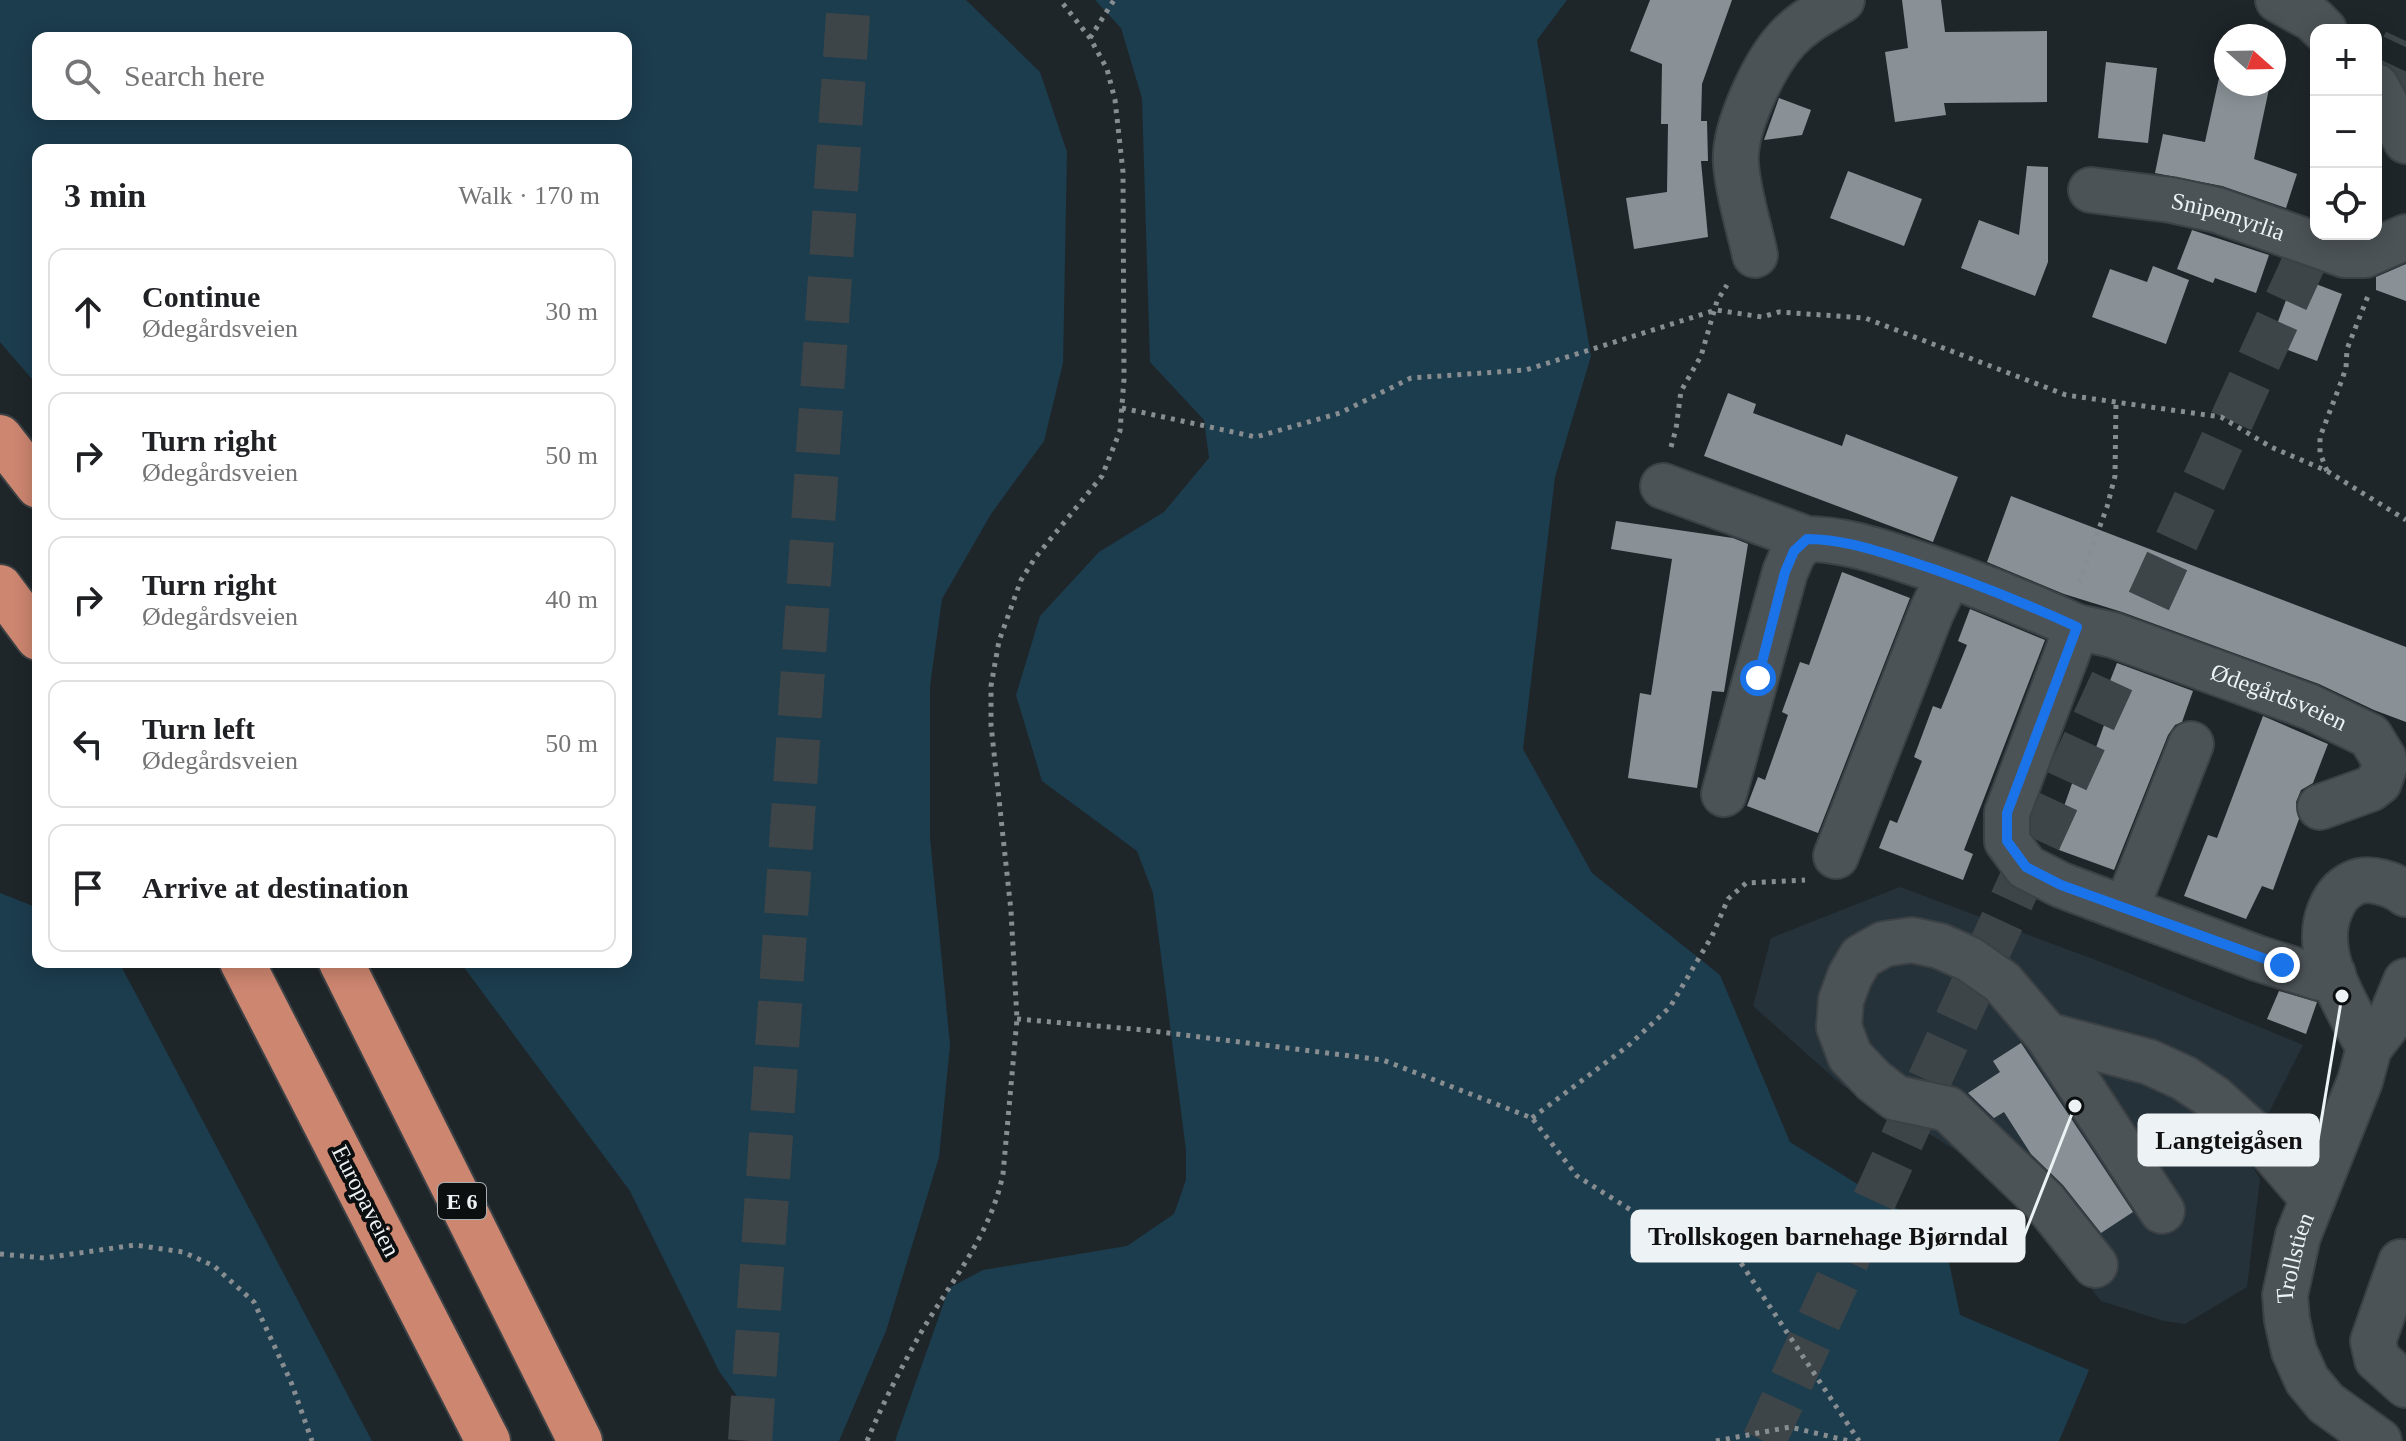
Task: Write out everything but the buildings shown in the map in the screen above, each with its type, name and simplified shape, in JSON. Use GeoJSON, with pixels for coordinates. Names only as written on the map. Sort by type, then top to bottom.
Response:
{"type":"FeatureCollection","features":[{"type":"Feature","properties":{"kind":"highway"},"geometry":{"type":"LineString","coordinates":[[0,437],[32,478]]}},
{"type":"Feature","properties":{"kind":"highway","name":"Europaveien"},"geometry":{"type":"LineString","coordinates":[[245,968],[488,1441]]}},
{"type":"Feature","properties":{"kind":"highway","name":"E 6"},"geometry":{"type":"LineString","coordinates":[[344,968],[580,1441]]}},
{"type":"Feature","properties":{"kind":"street"},"geometry":{"type":"LineString","coordinates":[[1755,255],[1735,162],[1747,111],[1777,51],[1809,20],[1842,0]]}},
{"type":"Feature","properties":{"kind":"street"},"geometry":{"type":"LineString","coordinates":[[2278,0],[2318,24]]}},
{"type":"Feature","properties":{"kind":"street"},"geometry":{"type":"LineString","coordinates":[[2381,96],[2406,141]]}},
{"type":"Feature","properties":{"kind":"street","name":"Snipemyrlia"},"geometry":{"type":"LineString","coordinates":[[2091,190],[2171,200],[2217,210],[2345,255],[2365,255]]}},
{"type":"Feature","properties":{"kind":"street"},"geometry":{"type":"LineString","coordinates":[[2365,255],[2406,237]]}},
{"type":"Feature","properties":{"kind":"street","name":"Ødegårdsveien"},"geometry":{"type":"LineString","coordinates":[[1663,486],[1807,539],[1832,539],[1949,575],[2071,624],[2113,635],[2310,707],[2370,736],[2384,759],[2379,782],[2370,789],[2320,807]]}},
{"type":"Feature","properties":{"kind":"street"},"geometry":{"type":"LineString","coordinates":[[1724,794],[1785,572],[1794,551],[1807,539]]}},
{"type":"Feature","properties":{"kind":"street"},"geometry":{"type":"LineString","coordinates":[[1836,856],[1931,613],[1949,575]]}},
{"type":"Feature","properties":{"kind":"street"},"geometry":{"type":"LineString","coordinates":[[2071,624],[2007,813],[2007,841],[2026,867],[2061,885],[2257,958],[2320,978],[2333,974]]}},
{"type":"Feature","properties":{"kind":"street"},"geometry":{"type":"LineString","coordinates":[[2126,909],[2191,744]]}},
{"type":"Feature","properties":{"kind":"street"},"geometry":{"type":"LineString","coordinates":[[2369,1048],[2336,986],[2324,938],[2328,915],[2336,895],[2354,883],[2367,881],[2397,887],[2406,894]]}},
{"type":"Feature","properties":{"kind":"street"},"geometry":{"type":"LineString","coordinates":[[2095,1265],[2044,1201],[1948,1109],[1896,1098],[1850,1056],[1839,1027],[1841,1000],[1861,957],[1884,944],[1912,940],[1940,946],[1969,959],[2002,982],[2047,1035],[2162,1211]]}},
{"type":"Feature","properties":{"kind":"street","name":"Trollstien"},"geometry":{"type":"LineString","coordinates":[[2379,1441],[2326,1403],[2307,1380],[2294,1351],[2285,1295],[2296,1244],[2360,1081],[2369,1048],[2389,1022],[2406,981]]}},
{"type":"Feature","properties":{"kind":"street"},"geometry":{"type":"LineString","coordinates":[[2047,1035],[2149,1062],[2184,1078],[2244,1123],[2313,1199]]}},
{"type":"Feature","properties":{"kind":"street"},"geometry":{"type":"LineString","coordinates":[[2401,1262],[2373,1341],[2377,1359],[2406,1385]]}},
{"type":"Feature","properties":{"kind":"path"},"geometry":{"type":"LineString","coordinates":[[867,1441],[919,1337],[993,1214],[1003,1174],[1017,1019],[1011,911],[998,795],[991,686],[999,641],[1021,580],[1035,558],[1102,476],[1120,431],[1124,379],[1123,172],[1115,100],[1107,69],[1090,38],[1060,0]]}},
{"type":"Feature","properties":{"kind":"path"},"geometry":{"type":"LineString","coordinates":[[1090,38],[1114,0]]}},
{"type":"Feature","properties":{"kind":"path"},"geometry":{"type":"LineString","coordinates":[[1663,486],[1670,471],[1669,457],[1681,391],[1701,356],[1717,301],[1737,261],[1755,255]]}},
{"type":"Feature","properties":{"kind":"path"},"geometry":{"type":"LineString","coordinates":[[2327,471],[2320,453],[2320,437],[2346,368],[2347,349],[2368,296],[2365,255]]}},
{"type":"Feature","properties":{"kind":"path"},"geometry":{"type":"LineString","coordinates":[[1122,408],[1256,437],[1340,413],[1411,378],[1526,370],[1716,310],[1762,317],[1779,312],[1865,318],[2066,395],[2221,417],[2271,447],[2327,471],[2406,520]]}},
{"type":"Feature","properties":{"kind":"path"},"geometry":{"type":"LineString","coordinates":[[2071,624],[2115,476],[2116,402]]}},
{"type":"Feature","properties":{"kind":"path"},"geometry":{"type":"LineString","coordinates":[[1532,1118],[1628,1046],[1670,1007],[1712,936],[1728,899],[1746,883],[1813,880],[1822,875],[1830,854],[1836,856]]}},
{"type":"Feature","properties":{"kind":"path"},"geometry":{"type":"LineString","coordinates":[[1017,1019],[1144,1030],[1383,1060],[1532,1118],[1577,1176],[1634,1212],[1733,1251],[1859,1441]]}},
{"type":"Feature","properties":{"kind":"path"},"geometry":{"type":"LineString","coordinates":[[0,1254],[44,1258],[135,1245],[183,1252],[214,1266],[254,1302],[291,1382],[312,1441]]}},
{"type":"Feature","properties":{"kind":"path"},"geometry":{"type":"LineString","coordinates":[[1716,1441],[1790,1427],[1849,1441]]}},
{"type":"Feature","properties":{"kind":"shaded area"},"geometry":{"type":"Polygon","coordinates":[[[0,0],[966,0],[1040,72],[1067,152],[1063,363],[1044,441],[991,514],[942,599],[930,686],[930,838],[950,1045],[939,1157],[886,1331],[839,1441],[769,1441],[719,1371],[630,1191],[464,968],[632,968],[632,144],[32,144],[32,379],[0,342],[0,0]]]}},
{"type":"Feature","properties":{"kind":"shaded area"},"geometry":{"type":"Polygon","coordinates":[[[1095,0],[1567,0],[1537,40],[1591,356],[1555,477],[1523,749],[1592,873],[1720,975],[1790,1142],[1944,1238],[1960,1315],[2089,1370],[2059,1441],[895,1441],[949,1288],[983,1270],[1127,1246],[1174,1214],[1186,1180],[1186,1150],[1153,893],[1137,851],[1042,781],[1016,695],[1040,616],[1099,552],[1164,512],[1209,458],[1204,420],[1150,362],[1142,98],[1121,28],[1095,0]]]}},
{"type":"Feature","properties":{"kind":"shaded area"},"geometry":{"type":"Polygon","coordinates":[[[1900,887],[2109,965],[2303,1045],[2262,1126],[2241,1147],[2260,1179],[2247,1287],[2185,1324],[2164,1321],[2101,1301],[2011,1185],[1936,1138],[1843,1086],[1753,1006],[1771,938],[1900,887]]]}},
{"type":"Feature","properties":{"kind":"shaded area"},"geometry":{"type":"Polygon","coordinates":[[[0,893],[32,906],[32,968],[122,968],[372,1441],[0,1441],[0,893]]]}},
{"type":"Feature","properties":{"kind":"tunnel"},"geometry":{"type":"LineString","coordinates":[[750,1441],[849,0]]}},
{"type":"Feature","properties":{"kind":"tunnel"},"geometry":{"type":"LineString","coordinates":[[2381,96],[2406,41]]}},
{"type":"Feature","properties":{"kind":"tunnel"},"geometry":{"type":"LineString","coordinates":[[1764,1441],[2314,240]]}},
{"type":"Feature","properties":{"kind":"place","name":"Langteigåsen"},"geometry":{"type":"Point","coordinates":[2342,996]}},
{"type":"Feature","properties":{"kind":"place","name":"Trollskogen barnehage Bjørndal"},"geometry":{"type":"Point","coordinates":[2075,1106]}},
{"type":"Feature","properties":{"kind":"route"},"geometry":{"type":"LineString","coordinates":[[1758,678],[1785,572],[1794,551],[1807,539],[1832,539],[1919,564],[2028,604],[2077,627],[2007,813],[2007,841],[2026,867],[2061,885],[2282,965]]}}]}
